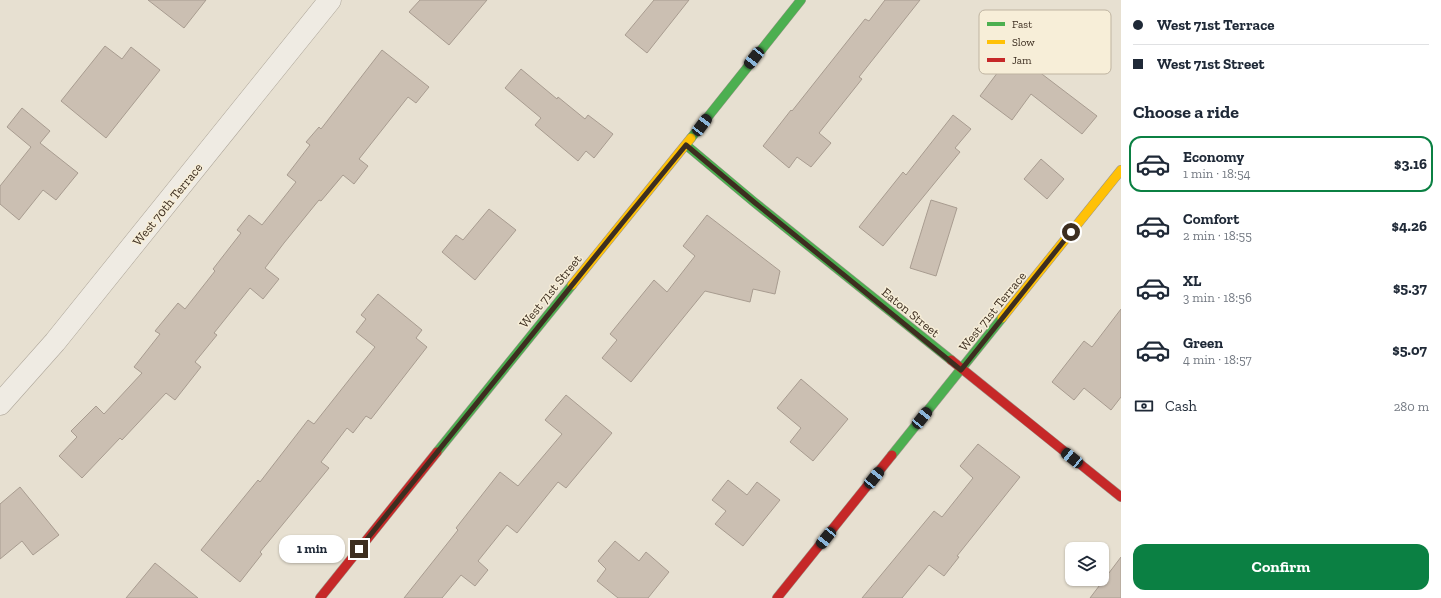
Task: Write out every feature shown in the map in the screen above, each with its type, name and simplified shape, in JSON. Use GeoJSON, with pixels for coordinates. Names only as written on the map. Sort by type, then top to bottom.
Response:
{"type":"FeatureCollection","features":[{"type":"Feature","properties":{"kind":"street","name":"West 70th Terrace"},"geometry":{"type":"LineString","coordinates":[[0,404],[55,342],[330,0]]}},
{"type":"Feature","properties":{"kind":"street","name":"West 71st Street"},"geometry":{"type":"LineString","coordinates":[[320,598],[686,145],[801,0]]}},
{"type":"Feature","properties":{"kind":"street","name":"Eaton Street"},"geometry":{"type":"LineString","coordinates":[[686,145],[961,370],[1121,497]]}},
{"type":"Feature","properties":{"kind":"street","name":"West 71st Terrace"},"geometry":{"type":"LineString","coordinates":[[777,598],[1121,170]]}},
{"type":"Feature","properties":{"kind":"building"},"geometry":{"type":"Polygon","coordinates":[[[148,0],[206,0],[184,28],[148,0]]]}},
{"type":"Feature","properties":{"kind":"building"},"geometry":{"type":"Polygon","coordinates":[[[420,0],[487,0],[449,45],[409,12],[420,0]]]}},
{"type":"Feature","properties":{"kind":"building"},"geometry":{"type":"Polygon","coordinates":[[[654,0],[689,0],[647,53],[625,35],[654,0]]]}},
{"type":"Feature","properties":{"kind":"building"},"geometry":{"type":"Polygon","coordinates":[[[885,0],[920,0],[859,77],[862,79],[819,133],[831,143],[811,167],[797,157],[789,168],[763,146],[865,19],[869,21],[885,0]]]}},
{"type":"Feature","properties":{"kind":"building"},"geometry":{"type":"Polygon","coordinates":[[[105,46],[122,59],[131,47],[160,70],[106,138],[61,101],[105,46]]]}},
{"type":"Feature","properties":{"kind":"building"},"geometry":{"type":"Polygon","coordinates":[[[382,50],[429,87],[416,103],[408,97],[359,159],[368,166],[354,184],[343,175],[321,201],[319,200],[284,243],[265,268],[279,279],[263,299],[250,288],[214,333],[217,335],[195,362],[201,367],[175,400],[166,393],[122,440],[120,438],[82,478],[59,456],[77,437],[71,431],[96,406],[104,414],[142,373],[134,367],[160,334],[155,331],[178,303],[185,309],[215,271],[213,269],[241,233],[237,230],[249,215],[262,225],[296,182],[287,175],[310,145],[306,142],[319,127],[321,129],[382,50]]]}},
{"type":"Feature","properties":{"kind":"building"},"geometry":{"type":"Polygon","coordinates":[[[521,69],[557,99],[558,97],[585,119],[588,115],[613,134],[594,158],[586,151],[578,161],[535,125],[541,118],[505,88],[521,69]]]}},
{"type":"Feature","properties":{"kind":"building"},"geometry":{"type":"Polygon","coordinates":[[[996,74],[1042,74],[1097,116],[1082,134],[1031,94],[1012,120],[980,96],[996,74]]]}},
{"type":"Feature","properties":{"kind":"building"},"geometry":{"type":"Polygon","coordinates":[[[22,108],[50,131],[40,143],[78,173],[56,200],[43,190],[19,220],[0,204],[0,186],[31,147],[7,127],[22,108]]]}},
{"type":"Feature","properties":{"kind":"building"},"geometry":{"type":"Polygon","coordinates":[[[953,115],[971,129],[955,148],[960,152],[883,246],[859,227],[903,172],[906,175],[953,115]]]}},
{"type":"Feature","properties":{"kind":"building"},"geometry":{"type":"Polygon","coordinates":[[[1041,159],[1064,179],[1047,199],[1024,179],[1041,159]]]}},
{"type":"Feature","properties":{"kind":"building"},"geometry":{"type":"Polygon","coordinates":[[[931,200],[957,208],[936,276],[910,268],[931,200]]]}},
{"type":"Feature","properties":{"kind":"building"},"geometry":{"type":"Polygon","coordinates":[[[489,209],[516,230],[475,280],[442,252],[456,235],[463,240],[489,209]]]}},
{"type":"Feature","properties":{"kind":"building"},"geometry":{"type":"Polygon","coordinates":[[[707,215],[780,271],[775,294],[753,289],[750,302],[705,291],[631,382],[602,358],[617,340],[610,334],[654,280],[667,292],[695,256],[683,246],[707,215]]]}},
{"type":"Feature","properties":{"kind":"building"},"geometry":{"type":"Polygon","coordinates":[[[378,294],[422,330],[416,338],[427,347],[371,419],[366,416],[353,433],[347,428],[321,462],[329,468],[260,552],[262,554],[240,582],[201,550],[258,480],[260,482],[308,420],[314,424],[375,347],[356,332],[366,319],[361,315],[378,294]]]}},
{"type":"Feature","properties":{"kind":"building"},"geometry":{"type":"Polygon","coordinates":[[[1121,309],[1121,397],[1111,410],[1084,388],[1074,400],[1052,382],[1084,341],[1092,347],[1121,309]]]}},
{"type":"Feature","properties":{"kind":"building"},"geometry":{"type":"Polygon","coordinates":[[[801,379],[848,419],[813,461],[790,442],[801,428],[777,408],[801,379]]]}},
{"type":"Feature","properties":{"kind":"building"},"geometry":{"type":"Polygon","coordinates":[[[566,395],[612,433],[566,488],[558,482],[517,533],[507,525],[478,561],[488,570],[475,586],[461,575],[442,598],[404,598],[458,530],[456,528],[500,472],[518,486],[562,434],[545,420],[566,395]]]}},
{"type":"Feature","properties":{"kind":"building"},"geometry":{"type":"Polygon","coordinates":[[[978,444],[1020,477],[957,556],[959,557],[944,576],[929,565],[902,598],[862,598],[934,511],[942,517],[973,478],[960,466],[978,444]]]}},
{"type":"Feature","properties":{"kind":"building"},"geometry":{"type":"Polygon","coordinates":[[[728,480],[747,495],[757,482],[780,500],[743,546],[715,524],[726,511],[712,500],[728,480]]]}},
{"type":"Feature","properties":{"kind":"building"},"geometry":{"type":"Polygon","coordinates":[[[20,487],[59,535],[33,555],[22,541],[0,559],[0,504],[20,487]]]}},
{"type":"Feature","properties":{"kind":"building"},"geometry":{"type":"Polygon","coordinates":[[[615,541],[639,561],[646,552],[669,572],[648,598],[618,598],[597,581],[606,569],[598,561],[615,541]]]}},
{"type":"Feature","properties":{"kind":"building"},"geometry":{"type":"Polygon","coordinates":[[[1121,557],[1121,598],[1090,598],[1099,586],[1109,586],[1109,573],[1121,557]]]}},
{"type":"Feature","properties":{"kind":"building"},"geometry":{"type":"Polygon","coordinates":[[[155,563],[198,598],[126,598],[155,563]]]}},
{"type":"Feature","properties":{"kind":"traffic: fast"},"geometry":{"type":"LineString","coordinates":[[691,138],[801,0]]}},
{"type":"Feature","properties":{"kind":"traffic: fast"},"geometry":{"type":"LineString","coordinates":[[686,145],[754,202],[951,360]]}},
{"type":"Feature","properties":{"kind":"traffic: fast"},"geometry":{"type":"LineString","coordinates":[[437,452],[572,285]]}},
{"type":"Feature","properties":{"kind":"traffic: fast"},"geometry":{"type":"LineString","coordinates":[[892,455],[1002,318]]}},
{"type":"Feature","properties":{"kind":"traffic: slow"},"geometry":{"type":"LineString","coordinates":[[572,285],[691,138]]}},
{"type":"Feature","properties":{"kind":"traffic: slow"},"geometry":{"type":"LineString","coordinates":[[1002,318],[1121,170]]}},
{"type":"Feature","properties":{"kind":"traffic: jam"},"geometry":{"type":"LineString","coordinates":[[951,360],[1121,497]]}},
{"type":"Feature","properties":{"kind":"traffic: jam"},"geometry":{"type":"LineString","coordinates":[[320,598],[437,452]]}},
{"type":"Feature","properties":{"kind":"traffic: jam"},"geometry":{"type":"LineString","coordinates":[[777,598],[892,455]]}},
{"type":"Feature","properties":{"kind":"route"},"geometry":{"type":"LineString","coordinates":[[359,549],[686,145],[961,370],[1071,232]]}}]}
